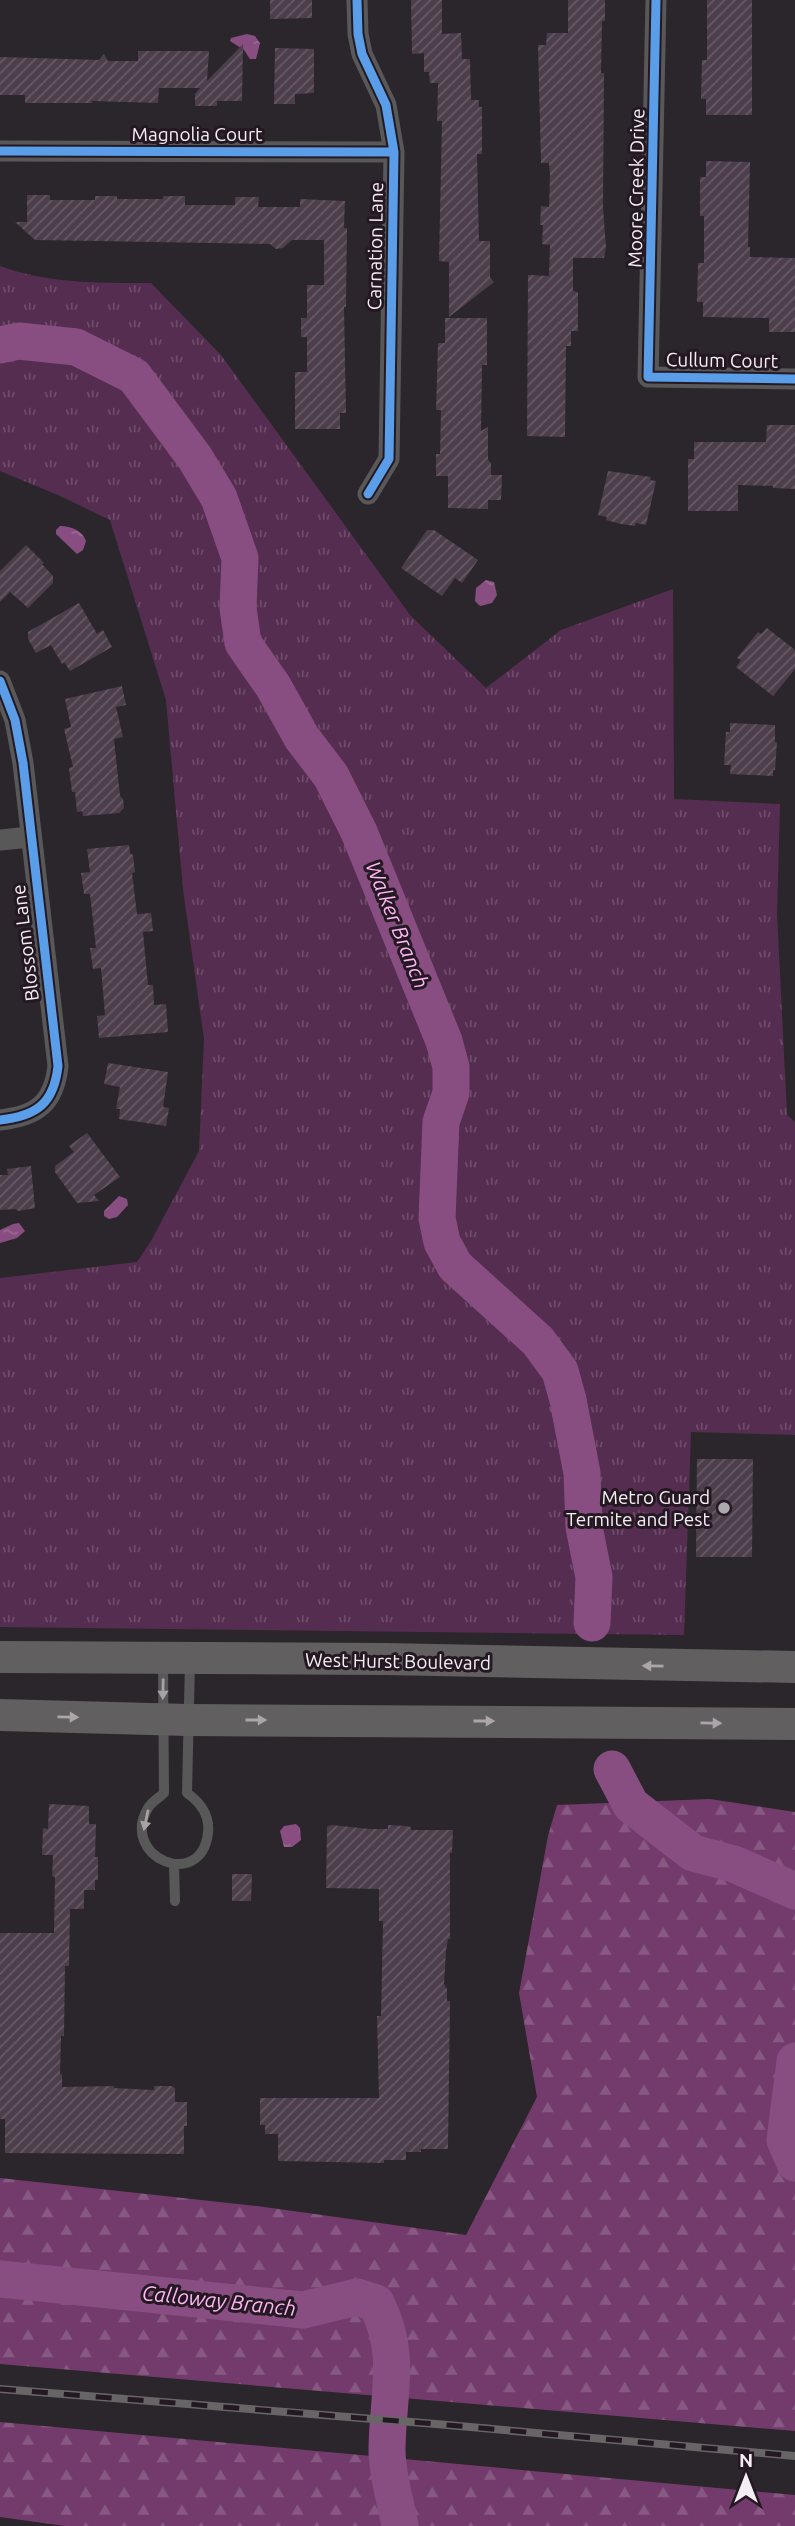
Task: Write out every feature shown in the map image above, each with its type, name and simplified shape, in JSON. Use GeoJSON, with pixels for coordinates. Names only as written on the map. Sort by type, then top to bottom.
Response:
{"type":"FeatureCollection","features":[{"type":"Feature","properties":{"kind":"main road","name":"West Hurst Boulevard"},"geometry":{"type":"LineString","coordinates":[[0,1657],[385,1659],[795,1667]]}},
{"type":"Feature","properties":{"kind":"main road"},"geometry":{"type":"LineString","coordinates":[[0,1715],[795,1724]]}},
{"type":"Feature","properties":{"kind":"street","name":"Carnation Lane"},"geometry":{"type":"LineString","coordinates":[[357,0],[358,34],[362,54],[386,105],[394,152],[389,458],[368,494]]}},
{"type":"Feature","properties":{"kind":"street","name":"Moore Creek Drive"},"geometry":{"type":"LineString","coordinates":[[648,377],[656,0]]}},
{"type":"Feature","properties":{"kind":"street","name":"Magnolia Court"},"geometry":{"type":"LineString","coordinates":[[0,151],[394,152]]}},
{"type":"Feature","properties":{"kind":"street","name":"Cullum Court"},"geometry":{"type":"LineString","coordinates":[[648,377],[795,379]]}},
{"type":"Feature","properties":{"kind":"street","name":"Blossom Lane"},"geometry":{"type":"LineString","coordinates":[[0,681],[15,720],[23,763],[58,1066],[56,1085],[49,1099],[34,1111],[18,1118],[0,1120]]}},
{"type":"Feature","properties":{"kind":"street"},"geometry":{"type":"LineString","coordinates":[[0,840],[30,836]]}},
{"type":"Feature","properties":{"kind":"lane"},"geometry":{"type":"LineString","coordinates":[[164,1793],[187,1793],[200,1802],[209,1823],[207,1844],[194,1860],[174,1864],[166,1863],[155,1856],[145,1844],[142,1825],[149,1807],[164,1793],[175,1719],[176,1659]]}},
{"type":"Feature","properties":{"kind":"lane"},"geometry":{"type":"LineString","coordinates":[[176,1659],[175,1719],[187,1793]]}},
{"type":"Feature","properties":{"kind":"lane"},"geometry":{"type":"LineString","coordinates":[[174,1864],[175,1901]]}},
{"type":"Feature","properties":{"kind":"green space"},"geometry":{"type":"Polygon","coordinates":[[[0,266],[56,279],[151,283],[221,355],[410,615],[486,688],[561,630],[673,589],[674,799],[780,804],[777,914],[787,1115],[795,1122],[795,1435],[691,1432],[684,1635],[0,1627],[0,1278],[137,1262],[199,1151],[204,1039],[183,889],[166,700],[110,520],[0,471],[0,266]]]}},
{"type":"Feature","properties":{"kind":"green space"},"geometry":{"type":"Polygon","coordinates":[[[710,1799],[795,1812],[795,2431],[0,2364],[0,2178],[257,2206],[466,2235],[537,2097],[519,1993],[548,1836],[557,1805],[710,1799]]]}},
{"type":"Feature","properties":{"kind":"green space"},"geometry":{"type":"Polygon","coordinates":[[[0,2422],[795,2495],[795,2526],[65,2526],[0,2517],[0,2422]]]}},
{"type":"Feature","properties":{"kind":"water"},"geometry":{"type":"Polygon","coordinates":[[[247,34],[255,36],[260,43],[256,59],[250,59],[244,50],[230,41],[231,38],[247,34]]]}},
{"type":"Feature","properties":{"kind":"water"},"geometry":{"type":"Polygon","coordinates":[[[60,526],[72,528],[82,534],[86,541],[83,550],[77,554],[56,534],[60,526]]]}},
{"type":"Feature","properties":{"kind":"water"},"geometry":{"type":"Polygon","coordinates":[[[486,580],[494,582],[497,595],[492,603],[480,606],[475,601],[476,588],[486,580]]]}},
{"type":"Feature","properties":{"kind":"water"},"geometry":{"type":"Polygon","coordinates":[[[119,1196],[127,1199],[128,1205],[117,1217],[109,1219],[104,1216],[104,1211],[119,1196]]]}},
{"type":"Feature","properties":{"kind":"water"},"geometry":{"type":"Polygon","coordinates":[[[19,1223],[25,1231],[17,1238],[0,1243],[0,1230],[19,1223]]]}},
{"type":"Feature","properties":{"kind":"water"},"geometry":{"type":"Polygon","coordinates":[[[296,1824],[300,1828],[301,1840],[292,1847],[284,1847],[280,1831],[284,1826],[296,1824]]]}},
{"type":"Feature","properties":{"kind":"building"},"geometry":{"type":"Polygon","coordinates":[[[270,0],[312,0],[312,18],[270,19],[270,0]]]}},
{"type":"Feature","properties":{"kind":"building"},"geometry":{"type":"Polygon","coordinates":[[[411,0],[442,0],[442,34],[461,33],[462,59],[470,59],[471,100],[479,100],[479,107],[482,107],[482,154],[477,154],[479,241],[490,241],[490,277],[494,282],[449,317],[449,262],[439,261],[442,121],[437,121],[438,83],[430,83],[429,72],[424,72],[424,53],[412,54],[411,0]]]}},
{"type":"Feature","properties":{"kind":"building"},"geometry":{"type":"Polygon","coordinates":[[[568,0],[605,0],[601,73],[604,73],[603,208],[606,247],[604,258],[573,258],[573,291],[578,292],[578,331],[571,331],[571,346],[566,346],[565,437],[527,436],[528,275],[549,276],[550,245],[542,244],[543,225],[540,225],[541,206],[549,207],[550,175],[549,163],[541,163],[538,45],[546,45],[547,33],[568,33],[568,0]]]}},
{"type":"Feature","properties":{"kind":"building"},"geometry":{"type":"Polygon","coordinates":[[[707,0],[752,0],[752,115],[706,115],[706,99],[701,99],[702,60],[707,60],[707,0]]]}},
{"type":"Feature","properties":{"kind":"building"},"geometry":{"type":"Polygon","coordinates":[[[243,44],[242,101],[217,101],[217,106],[195,106],[195,94],[200,88],[159,88],[158,103],[25,103],[25,95],[0,95],[0,57],[99,60],[104,54],[108,61],[138,61],[138,51],[209,51],[207,81],[243,44]]]}},
{"type":"Feature","properties":{"kind":"building"},"geometry":{"type":"Polygon","coordinates":[[[275,48],[314,49],[314,93],[295,94],[295,104],[274,104],[275,48]]]}},
{"type":"Feature","properties":{"kind":"building"},"geometry":{"type":"Polygon","coordinates":[[[706,161],[750,162],[750,257],[795,258],[795,332],[769,332],[769,318],[703,317],[703,302],[697,302],[698,263],[704,263],[704,216],[700,216],[700,177],[706,177],[706,161]]]}},
{"type":"Feature","properties":{"kind":"building"},"geometry":{"type":"Polygon","coordinates":[[[27,195],[50,195],[50,200],[95,200],[95,196],[163,199],[163,196],[185,196],[185,205],[235,205],[235,197],[259,197],[258,207],[300,207],[300,199],[345,201],[346,413],[340,413],[340,429],[295,429],[295,372],[307,372],[307,337],[301,337],[301,318],[307,318],[307,285],[324,285],[324,240],[292,240],[283,248],[276,249],[270,244],[35,240],[15,222],[27,222],[27,195]]]}},
{"type":"Feature","properties":{"kind":"building"},"geometry":{"type":"Polygon","coordinates":[[[445,318],[487,318],[487,365],[482,365],[481,431],[488,427],[491,475],[502,475],[501,500],[488,500],[488,509],[448,508],[448,476],[436,476],[436,454],[440,454],[441,410],[436,410],[438,343],[445,343],[445,318]]]}},
{"type":"Feature","properties":{"kind":"building"},"geometry":{"type":"Polygon","coordinates":[[[767,425],[795,425],[795,489],[738,485],[738,511],[688,511],[688,459],[694,459],[694,442],[766,442],[767,425]]]}},
{"type":"Feature","properties":{"kind":"building"},"geometry":{"type":"Polygon","coordinates":[[[608,471],[651,477],[650,480],[656,481],[646,525],[621,524],[598,515],[608,471]]]}},
{"type":"Feature","properties":{"kind":"building"},"geometry":{"type":"Polygon","coordinates":[[[427,530],[434,530],[478,560],[462,583],[455,578],[442,596],[401,568],[427,530]]]}},
{"type":"Feature","properties":{"kind":"building"},"geometry":{"type":"Polygon","coordinates":[[[26,545],[53,576],[53,583],[28,608],[10,592],[0,602],[0,571],[26,545]]]}},
{"type":"Feature","properties":{"kind":"building"},"geometry":{"type":"Polygon","coordinates":[[[79,603],[97,634],[103,630],[112,647],[70,671],[64,662],[62,664],[51,645],[36,653],[28,639],[28,632],[79,603]]]}},
{"type":"Feature","properties":{"kind":"building"},"geometry":{"type":"Polygon","coordinates":[[[767,628],[795,650],[795,669],[773,696],[736,667],[741,660],[737,658],[758,632],[761,634],[767,628]]]}},
{"type":"Feature","properties":{"kind":"building"},"geometry":{"type":"Polygon","coordinates":[[[122,686],[126,705],[116,707],[123,737],[114,739],[120,796],[124,808],[119,813],[83,816],[82,811],[77,812],[75,792],[72,792],[69,768],[73,767],[64,729],[71,727],[65,699],[122,686]]]}},
{"type":"Feature","properties":{"kind":"building"},"geometry":{"type":"Polygon","coordinates":[[[730,723],[775,725],[777,742],[773,776],[730,774],[731,765],[724,765],[726,732],[730,732],[730,723]]]}},
{"type":"Feature","properties":{"kind":"building"},"geometry":{"type":"Polygon","coordinates":[[[129,845],[135,872],[132,873],[137,914],[151,913],[153,931],[143,932],[148,985],[153,985],[154,1005],[166,1004],[168,1032],[99,1038],[97,1016],[105,1015],[101,968],[93,969],[90,948],[96,948],[90,894],[84,894],[81,873],[90,872],[87,849],[129,845]]]}},
{"type":"Feature","properties":{"kind":"building"},"geometry":{"type":"Polygon","coordinates":[[[108,1063],[168,1072],[163,1107],[169,1108],[166,1126],[119,1119],[120,1109],[116,1109],[120,1087],[104,1084],[108,1063]]]}},
{"type":"Feature","properties":{"kind":"building"},"geometry":{"type":"Polygon","coordinates":[[[87,1133],[120,1177],[94,1195],[99,1201],[77,1203],[55,1172],[55,1166],[74,1152],[69,1146],[87,1133]]]}},
{"type":"Feature","properties":{"kind":"building"},"geometry":{"type":"Polygon","coordinates":[[[31,1166],[35,1208],[0,1210],[0,1175],[8,1175],[7,1169],[31,1166]]]}},
{"type":"Feature","properties":{"kind":"building","name":"Metro Guard Termite and Pest"},"geometry":{"type":"Polygon","coordinates":[[[697,1459],[753,1459],[752,1557],[696,1557],[697,1459]]]}},
{"type":"Feature","properties":{"kind":"building"},"geometry":{"type":"Polygon","coordinates":[[[49,1804],[89,1806],[89,1824],[96,1824],[95,1857],[98,1857],[95,1890],[84,1890],[84,1909],[70,1909],[69,1966],[65,1966],[64,2036],[61,2036],[62,2087],[114,2086],[154,2090],[154,2086],[175,2088],[175,2102],[187,2102],[184,2154],[5,2153],[5,2119],[0,2119],[0,1933],[54,1933],[53,1855],[42,1855],[43,1828],[48,1829],[49,1804]]]}},
{"type":"Feature","properties":{"kind":"building"},"geometry":{"type":"Polygon","coordinates":[[[331,1825],[370,1829],[388,1829],[388,1825],[411,1827],[411,1830],[453,1830],[450,1853],[450,1939],[446,1951],[444,1984],[447,2001],[450,2001],[448,2149],[406,2152],[406,2160],[384,2160],[384,2163],[278,2161],[278,2134],[265,2134],[265,2125],[260,2125],[260,2098],[379,2098],[377,2016],[381,2016],[383,1921],[379,1921],[379,1889],[326,1888],[327,1827],[331,1825]]]}},
{"type":"Feature","properties":{"kind":"building"},"geometry":{"type":"Polygon","coordinates":[[[232,1874],[252,1874],[251,1901],[232,1901],[232,1874]]]}},
{"type":"Feature","properties":{"kind":"waterway","name":"Walker Branch"},"geometry":{"type":"LineString","coordinates":[[0,345],[19,341],[76,347],[134,376],[195,458],[219,498],[240,558],[238,608],[243,643],[273,686],[302,738],[331,776],[359,832],[444,1041],[451,1067],[451,1093],[441,1122],[437,1218],[442,1242],[455,1266],[538,1341],[560,1371],[582,1473],[584,1527],[594,1577],[592,1623]]}},
{"type":"Feature","properties":{"kind":"waterway","name":"Walker Branch"},"geometry":{"type":"LineString","coordinates":[[612,1769],[631,1805],[693,1853],[734,1864],[795,1891]]}},
{"type":"Feature","properties":{"kind":"waterway","name":"Walker Branch"},"geometry":{"type":"LineString","coordinates":[[795,2061],[785,2140],[795,2163]]}},
{"type":"Feature","properties":{"kind":"waterway","name":"Calloway Branch"},"geometry":{"type":"LineString","coordinates":[[0,2279],[303,2310],[357,2297],[376,2303],[389,2340],[391,2358],[387,2460],[400,2526]]}},
{"type":"Feature","properties":{"kind":"railway"},"geometry":{"type":"LineString","coordinates":[[0,2389],[795,2456]]}},
{"type":"Feature","properties":{"kind":"cycle path"},"geometry":{"type":"LineString","coordinates":[[357,0],[358,34],[362,54],[386,105],[394,152],[389,459],[368,494]]}},
{"type":"Feature","properties":{"kind":"cycle path"},"geometry":{"type":"LineString","coordinates":[[656,0],[648,377],[795,379]]}},
{"type":"Feature","properties":{"kind":"cycle path"},"geometry":{"type":"LineString","coordinates":[[0,151],[394,152]]}},
{"type":"Feature","properties":{"kind":"cycle path"},"geometry":{"type":"LineString","coordinates":[[0,681],[15,720],[23,763],[58,1066],[52,1089],[41,1105],[24,1115],[0,1120]]}},
{"type":"Feature","properties":{"kind":"place","name":"Metro Guard Termite and Pest"},"geometry":{"type":"Point","coordinates":[724,1508]}}]}
